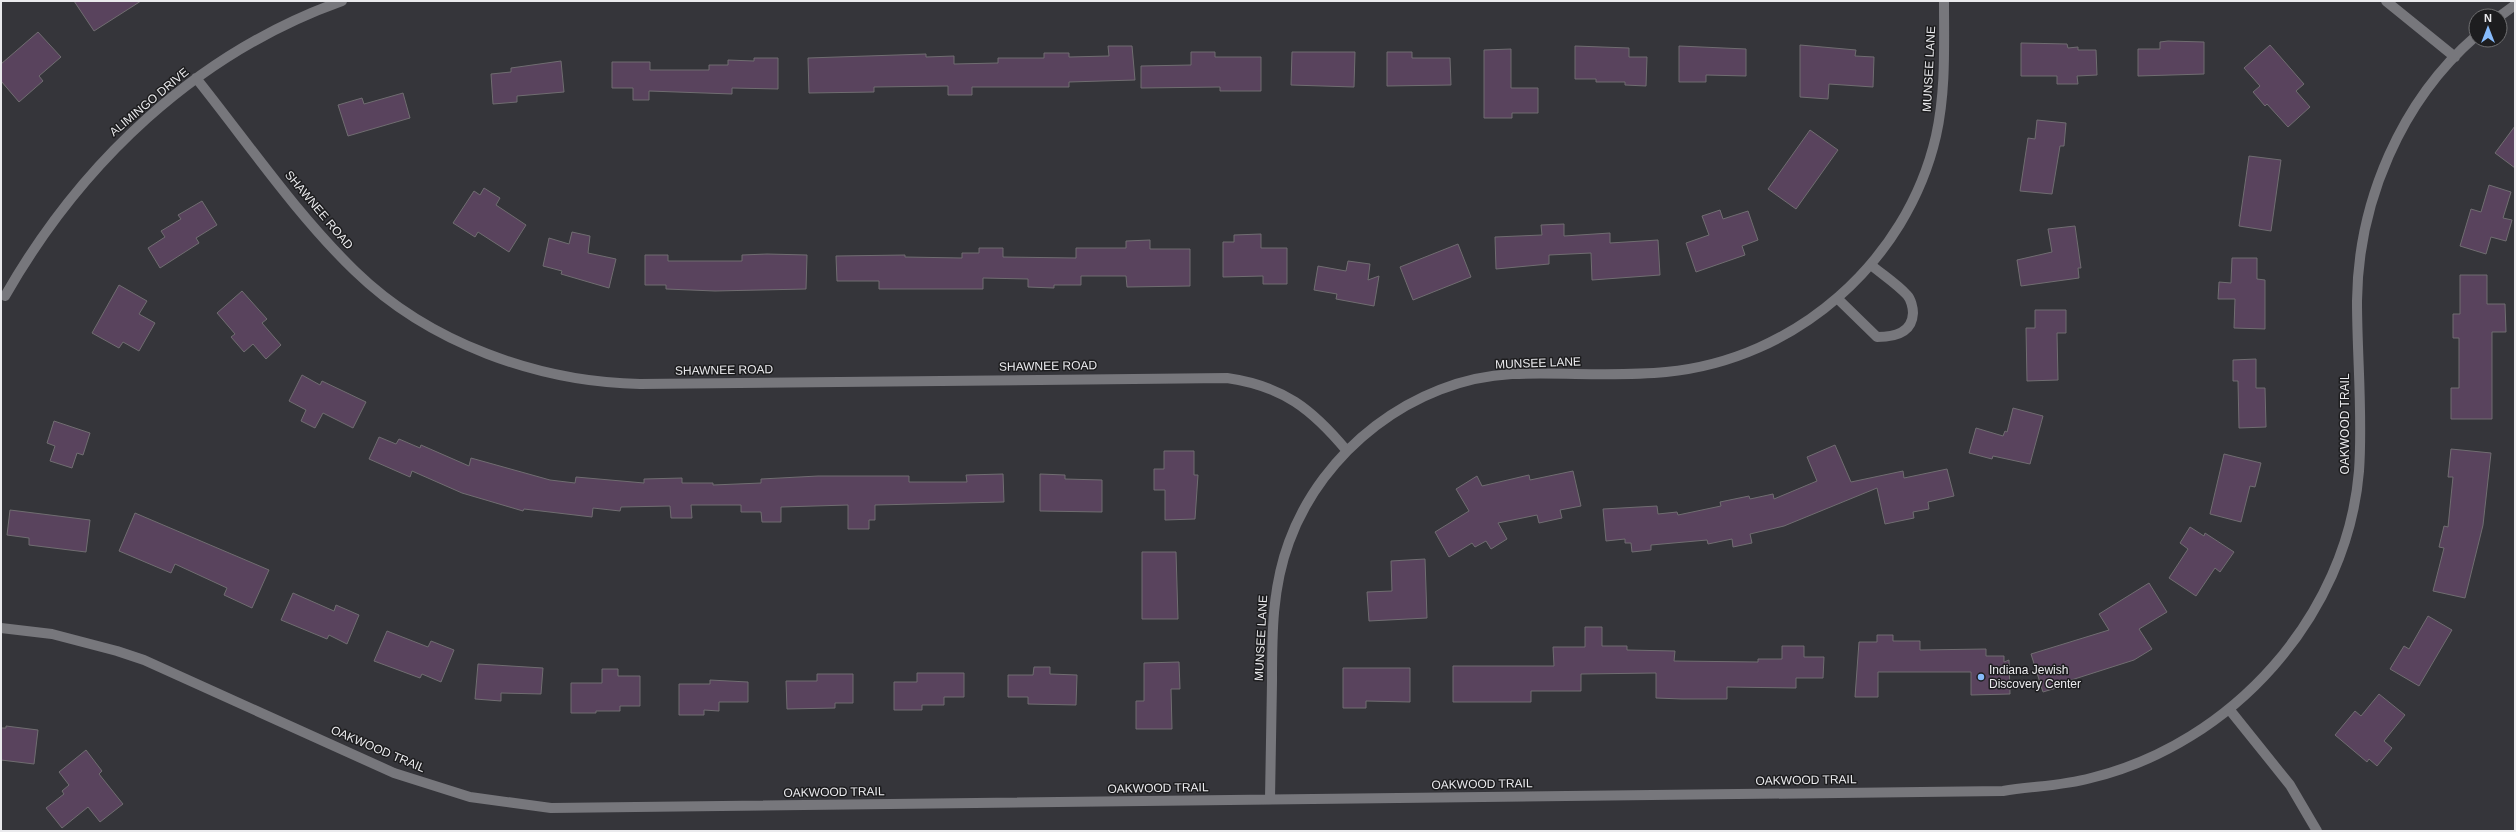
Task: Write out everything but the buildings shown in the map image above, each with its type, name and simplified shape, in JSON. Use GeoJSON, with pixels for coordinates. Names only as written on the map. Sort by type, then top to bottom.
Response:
{"type":"FeatureCollection","features":[{"type":"Feature","properties":{"kind":"street","name":"ALIMINGO DRIVE"},"geometry":{"type":"LineString","coordinates":[[5,296],[47,229],[89,176],[115,146],[149,115],[196,78],[253,41],[342,1]]}},
{"type":"Feature","properties":{"kind":"street","name":"MUNSEE LANE"},"geometry":{"type":"LineString","coordinates":[[1270,800],[1272,618],[1278,579],[1289,542],[1301,514],[1328,472],[1347,450],[1368,430],[1392,414],[1426,395],[1472,380],[1511,374],[1646,374],[1702,367],[1765,346],[1799,327],[1837,298],[1871,265],[1893,235],[1912,203],[1930,158],[1943,93],[1944,1]]}},
{"type":"Feature","properties":{"kind":"street"},"geometry":{"type":"LineString","coordinates":[[2386,1],[2454,57]]}},
{"type":"Feature","properties":{"kind":"street","name":"OAKWOOD TRAIL"},"geometry":{"type":"LineString","coordinates":[[1,628],[52,634],[117,650],[171,671],[394,773],[451,792],[530,807],[558,808],[1270,800],[2003,790],[2042,788],[2090,779],[2145,759],[2172,747],[2229,709],[2257,684],[2294,641],[2320,601],[2340,557],[2351,520],[2359,467],[2357,301],[2359,263],[2366,225],[2379,179],[2394,143],[2418,102],[2454,57],[2468,44]]}},
{"type":"Feature","properties":{"kind":"street","name":"SHAWNEE ROAD"},"geometry":{"type":"LineString","coordinates":[[196,78],[321,236],[369,283],[407,312],[440,332],[465,345],[518,365],[571,378],[621,383],[1227,378],[1264,386],[1306,408],[1328,427],[1347,450]]}},
{"type":"Feature","properties":{"kind":"street"},"geometry":{"type":"LineString","coordinates":[[1837,298],[1877,337],[1892,337],[1904,332],[1912,323],[1913,310],[1909,296],[1871,265]]}},
{"type":"Feature","properties":{"kind":"street"},"geometry":{"type":"LineString","coordinates":[[2229,709],[2290,785],[2317,831]]}},
{"type":"Feature","properties":{"kind":"place","name":"Indiana Jewish Discovery Center"},"geometry":{"type":"Point","coordinates":[1981,677]}}]}
